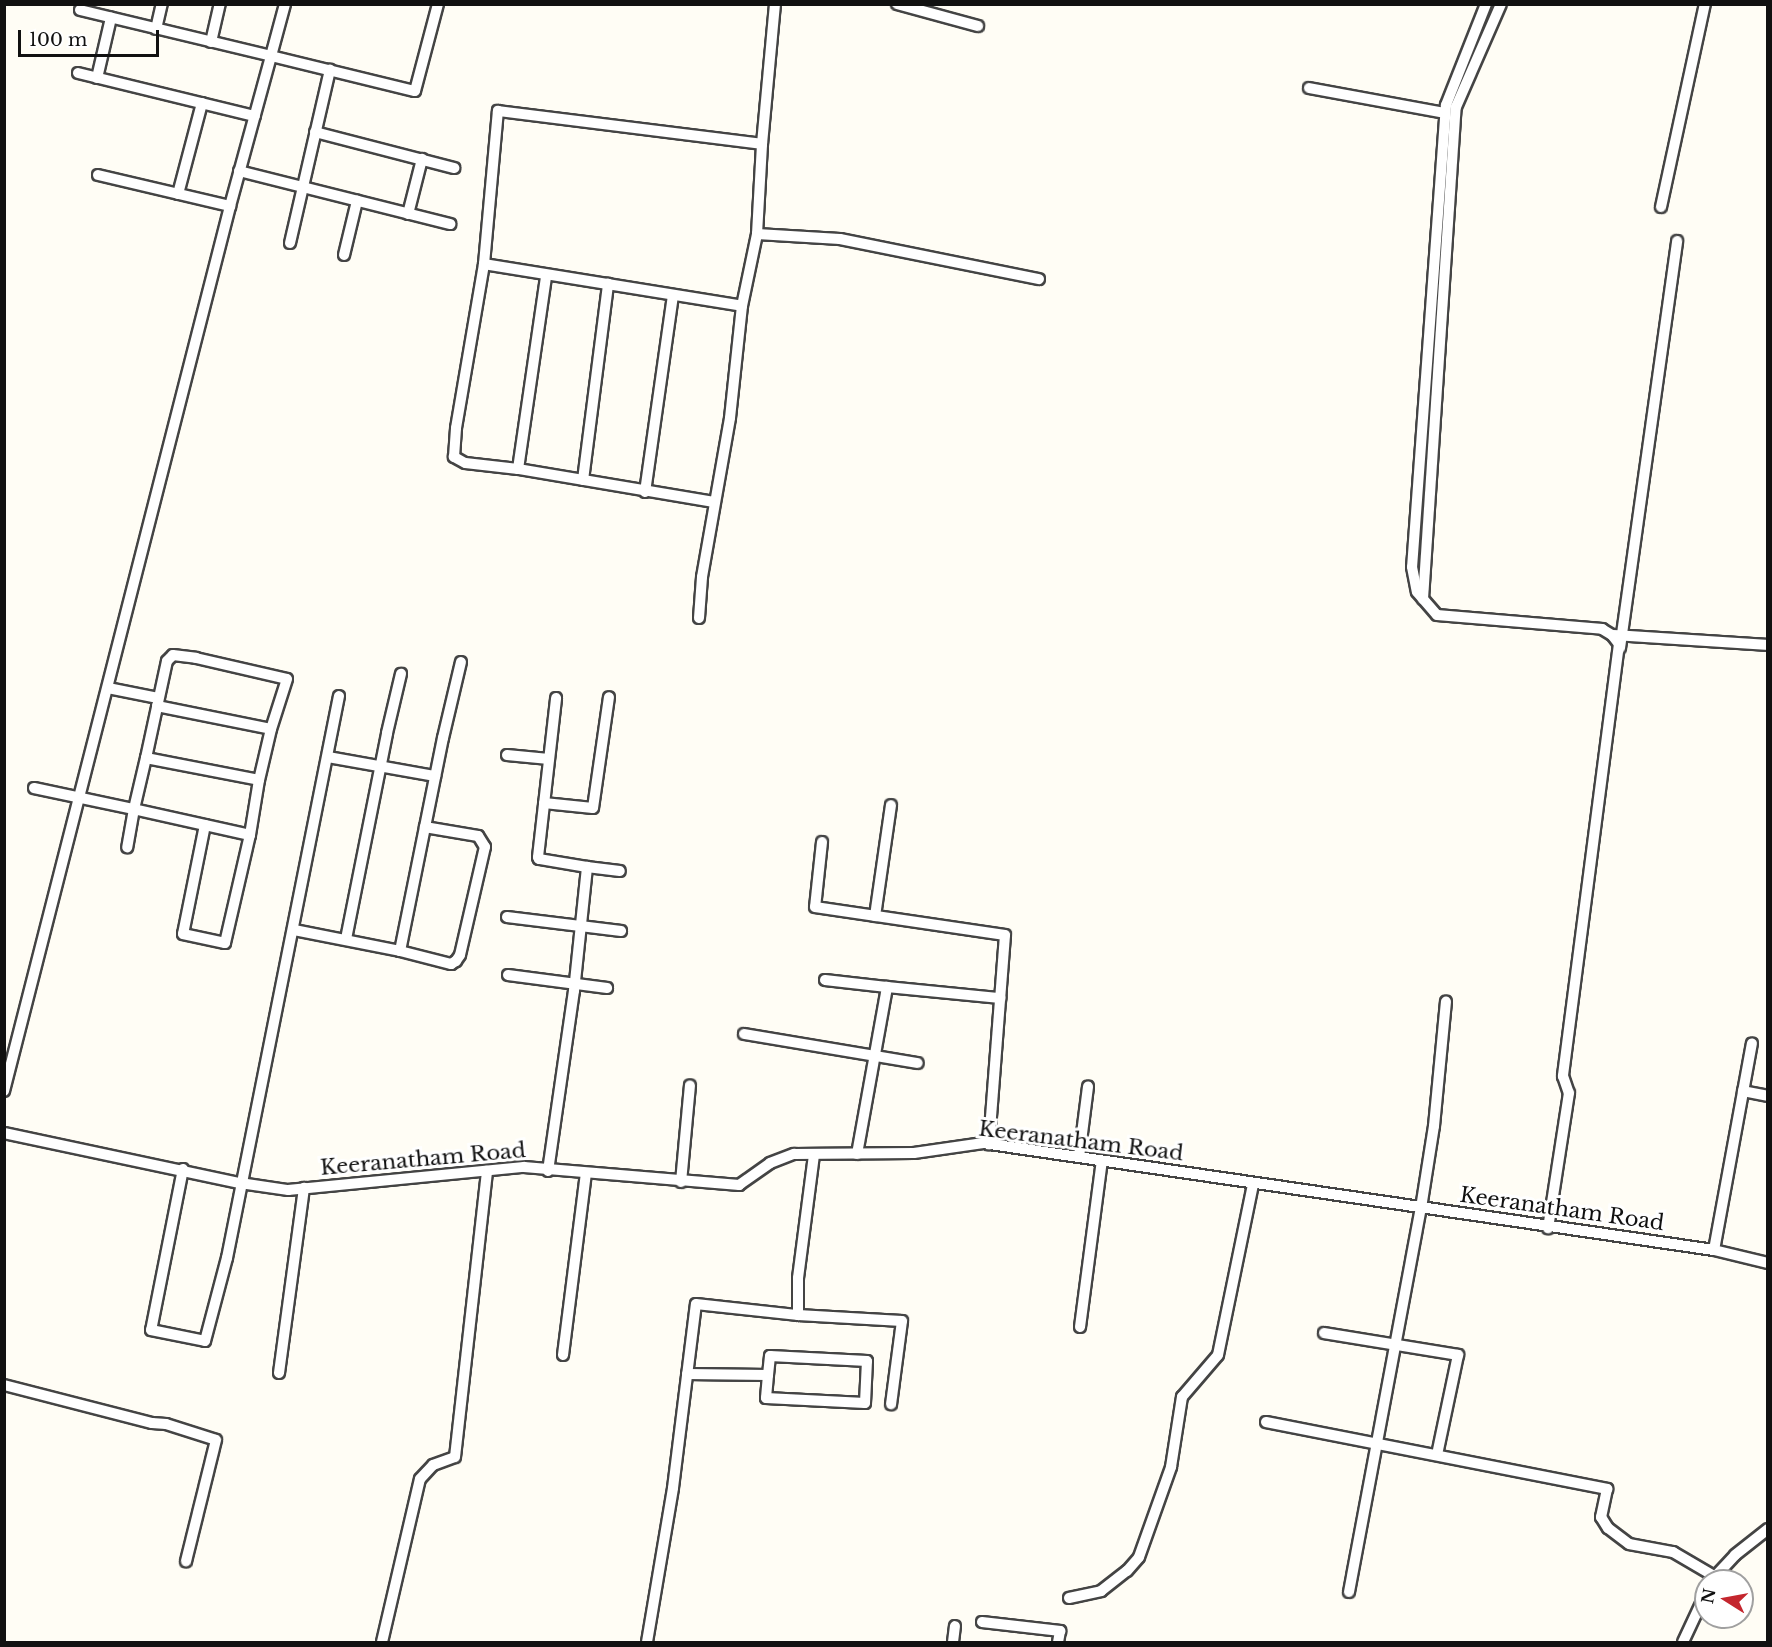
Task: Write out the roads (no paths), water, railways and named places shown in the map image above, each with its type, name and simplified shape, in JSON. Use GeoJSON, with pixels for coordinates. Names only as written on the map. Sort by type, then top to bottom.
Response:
{"type":"FeatureCollection","features":[{"type":"Feature","properties":{"kind":"street"},"geometry":{"type":"LineString","coordinates":[[156,29],[162,4]]}},
{"type":"Feature","properties":{"kind":"street"},"geometry":{"type":"LineString","coordinates":[[211,42],[220,4]]}},
{"type":"Feature","properties":{"kind":"street"},"geometry":{"type":"LineString","coordinates":[[4,1091],[239,171],[285,4]]}},
{"type":"Feature","properties":{"kind":"street"},"geometry":{"type":"LineString","coordinates":[[80,10],[415,91],[438,4]]}},
{"type":"Feature","properties":{"kind":"street"},"geometry":{"type":"LineString","coordinates":[[699,618],[702,578],[730,418],[742,306],[757,234],[762,144],[775,4]]}},
{"type":"Feature","properties":{"kind":"street"},"geometry":{"type":"LineString","coordinates":[[897,4],[940,18],[978,26]]}},
{"type":"Feature","properties":{"kind":"street"},"geometry":{"type":"LineString","coordinates":[[1486,4],[1452,85],[1445,113],[1412,567],[1413,582],[1423,599],[1437,615],[1447,618],[1602,629],[1617,635],[1767,645]]}},
{"type":"Feature","properties":{"kind":"street"},"geometry":{"type":"LineString","coordinates":[[1423,599],[1456,107],[1501,4]]}},
{"type":"Feature","properties":{"kind":"street"},"geometry":{"type":"LineString","coordinates":[[1661,207],[1705,4]]}},
{"type":"Feature","properties":{"kind":"street"},"geometry":{"type":"LineString","coordinates":[[97,78],[111,18]]}},
{"type":"Feature","properties":{"kind":"street"},"geometry":{"type":"LineString","coordinates":[[290,243],[330,70]]}},
{"type":"Feature","properties":{"kind":"street"},"geometry":{"type":"LineString","coordinates":[[78,73],[255,116]]}},
{"type":"Feature","properties":{"kind":"street"},"geometry":{"type":"LineString","coordinates":[[1309,88],[1445,113]]}},
{"type":"Feature","properties":{"kind":"street"},"geometry":{"type":"LineString","coordinates":[[178,194],[202,103]]}},
{"type":"Feature","properties":{"kind":"street"},"geometry":{"type":"LineString","coordinates":[[714,502],[481,466],[465,463],[454,457],[456,428],[484,264],[498,111],[762,144]]}},
{"type":"Feature","properties":{"kind":"street"},"geometry":{"type":"LineString","coordinates":[[315,132],[454,168]]}},
{"type":"Feature","properties":{"kind":"street"},"geometry":{"type":"LineString","coordinates":[[408,214],[422,159]]}},
{"type":"Feature","properties":{"kind":"street"},"geometry":{"type":"LineString","coordinates":[[239,171],[450,224]]}},
{"type":"Feature","properties":{"kind":"street"},"geometry":{"type":"LineString","coordinates":[[98,175],[230,206]]}},
{"type":"Feature","properties":{"kind":"street"},"geometry":{"type":"LineString","coordinates":[[344,255],[357,201]]}},
{"type":"Feature","properties":{"kind":"street"},"geometry":{"type":"LineString","coordinates":[[757,234],[840,238],[1039,279]]}},
{"type":"Feature","properties":{"kind":"street"},"geometry":{"type":"LineString","coordinates":[[1548,1228],[1569,1093],[1563,1076],[1620,651],[1617,635],[1677,241]]}},
{"type":"Feature","properties":{"kind":"street"},"geometry":{"type":"LineString","coordinates":[[484,264],[546,276],[742,306]]}},
{"type":"Feature","properties":{"kind":"street"},"geometry":{"type":"LineString","coordinates":[[518,470],[546,276]]}},
{"type":"Feature","properties":{"kind":"street"},"geometry":{"type":"LineString","coordinates":[[583,480],[608,284]]}},
{"type":"Feature","properties":{"kind":"street"},"geometry":{"type":"LineString","coordinates":[[645,492],[673,296]]}},
{"type":"Feature","properties":{"kind":"street"},"geometry":{"type":"LineString","coordinates":[[127,847],[167,661],[173,655],[287,679],[271,729],[259,780],[250,835],[225,943],[183,934],[205,825]]}},
{"type":"Feature","properties":{"kind":"street"},"geometry":{"type":"LineString","coordinates":[[400,951],[435,776],[461,662]]}},
{"type":"Feature","properties":{"kind":"street"},"geometry":{"type":"LineString","coordinates":[[346,939],[401,674]]}},
{"type":"Feature","properties":{"kind":"street"},"geometry":{"type":"LineString","coordinates":[[108,688],[271,729]]}},
{"type":"Feature","properties":{"kind":"street"},"geometry":{"type":"LineString","coordinates":[[183,1169],[151,1330],[205,1341],[227,1258],[240,1183],[294,930],[339,696]]}},
{"type":"Feature","properties":{"kind":"street"},"geometry":{"type":"LineString","coordinates":[[544,803],[593,808],[609,697]]}},
{"type":"Feature","properties":{"kind":"street"},"geometry":{"type":"LineString","coordinates":[[556,698],[539,859],[620,871]]}},
{"type":"Feature","properties":{"kind":"street"},"geometry":{"type":"LineString","coordinates":[[507,755],[549,759]]}},
{"type":"Feature","properties":{"kind":"street"},"geometry":{"type":"LineString","coordinates":[[327,757],[435,776]]}},
{"type":"Feature","properties":{"kind":"street"},"geometry":{"type":"LineString","coordinates":[[146,758],[259,780]]}},
{"type":"Feature","properties":{"kind":"street"},"geometry":{"type":"LineString","coordinates":[[34,788],[250,835]]}},
{"type":"Feature","properties":{"kind":"street"},"geometry":{"type":"LineString","coordinates":[[875,916],[891,805]]}},
{"type":"Feature","properties":{"kind":"street"},"geometry":{"type":"LineString","coordinates":[[294,930],[346,939],[451,964],[456,961],[460,955],[485,847],[478,836],[425,827]]}},
{"type":"Feature","properties":{"kind":"street"},"geometry":{"type":"LineString","coordinates":[[822,842],[815,908],[1005,934],[989,1144]]}},
{"type":"Feature","properties":{"kind":"street"},"geometry":{"type":"LineString","coordinates":[[548,1171],[575,983],[587,867]]}},
{"type":"Feature","properties":{"kind":"street"},"geometry":{"type":"LineString","coordinates":[[507,916],[621,931]]}},
{"type":"Feature","properties":{"kind":"street"},"geometry":{"type":"LineString","coordinates":[[508,975],[608,988]]}},
{"type":"Feature","properties":{"kind":"street"},"geometry":{"type":"LineString","coordinates":[[825,980],[1000,998]]}},
{"type":"Feature","properties":{"kind":"street"},"geometry":{"type":"LineString","coordinates":[[857,1154],[887,987]]}},
{"type":"Feature","properties":{"kind":"street"},"geometry":{"type":"LineString","coordinates":[[1349,1592],[1421,1208],[1434,1126],[1446,1002]]}},
{"type":"Feature","properties":{"kind":"street"},"geometry":{"type":"LineString","coordinates":[[744,1034],[918,1063]]}},
{"type":"Feature","properties":{"kind":"street"},"geometry":{"type":"LineString","coordinates":[[1714,1250],[1752,1043]]}},
{"type":"Feature","properties":{"kind":"street"},"geometry":{"type":"LineString","coordinates":[[681,1182],[690,1085]]}},
{"type":"Feature","properties":{"kind":"street"},"geometry":{"type":"LineString","coordinates":[[1079,1157],[1088,1087]]}},
{"type":"Feature","properties":{"kind":"street"},"geometry":{"type":"LineString","coordinates":[[1743,1091],[1767,1095]]}},
{"type":"Feature","properties":{"kind":"street","name":"Keeranatham Road"},"geometry":{"type":"LineString","coordinates":[[4,1132],[240,1183],[288,1190],[524,1167],[548,1171],[739,1185],[770,1163],[794,1154],[914,1153],[989,1144],[1548,1228],[1714,1250],[1767,1263]]}},
{"type":"Feature","properties":{"kind":"street"},"geometry":{"type":"LineString","coordinates":[[798,1315],[798,1278],[814,1154]]}},
{"type":"Feature","properties":{"kind":"street"},"geometry":{"type":"LineString","coordinates":[[1080,1327],[1102,1161]]}},
{"type":"Feature","properties":{"kind":"street"},"geometry":{"type":"LineString","coordinates":[[382,1642],[420,1479],[433,1465],[455,1457],[487,1171]]}},
{"type":"Feature","properties":{"kind":"street"},"geometry":{"type":"LineString","coordinates":[[563,1355],[586,1174]]}},
{"type":"Feature","properties":{"kind":"street"},"geometry":{"type":"LineString","coordinates":[[1069,1598],[1101,1591],[1127,1571],[1139,1557],[1171,1467],[1182,1397],[1218,1355],[1253,1184]]}},
{"type":"Feature","properties":{"kind":"street"},"geometry":{"type":"LineString","coordinates":[[279,1373],[304,1188]]}},
{"type":"Feature","properties":{"kind":"street"},"geometry":{"type":"LineString","coordinates":[[651,1642],[696,1304],[798,1315],[902,1321],[891,1404]]}},
{"type":"Feature","properties":{"kind":"street"},"geometry":{"type":"LineString","coordinates":[[1324,1333],[1458,1355],[1437,1455]]}},
{"type":"Feature","properties":{"kind":"street"},"geometry":{"type":"LineString","coordinates":[[770,1356],[867,1361],[865,1403],[766,1398],[768,1375],[770,1356]]}},
{"type":"Feature","properties":{"kind":"street"},"geometry":{"type":"LineString","coordinates":[[687,1374],[768,1375]]}},
{"type":"Feature","properties":{"kind":"street"},"geometry":{"type":"LineString","coordinates":[[4,1385],[152,1423],[166,1424],[216,1440],[186,1561]]}},
{"type":"Feature","properties":{"kind":"street"},"geometry":{"type":"LineString","coordinates":[[1266,1422],[1607,1489],[1601,1517],[1608,1528],[1629,1544],[1673,1552],[1699,1569]]}},
{"type":"Feature","properties":{"kind":"street"},"geometry":{"type":"LineString","coordinates":[[1723,1569],[1767,1529]]}},
{"type":"Feature","properties":{"kind":"street"},"geometry":{"type":"LineString","coordinates":[[1683,1642],[1694,1619]]}},
{"type":"Feature","properties":{"kind":"street"},"geometry":{"type":"LineString","coordinates":[[982,1622],[1060,1631],[1058,1642]]}},
{"type":"Feature","properties":{"kind":"street"},"geometry":{"type":"LineString","coordinates":[[953,1642],[955,1626]]}}]}
